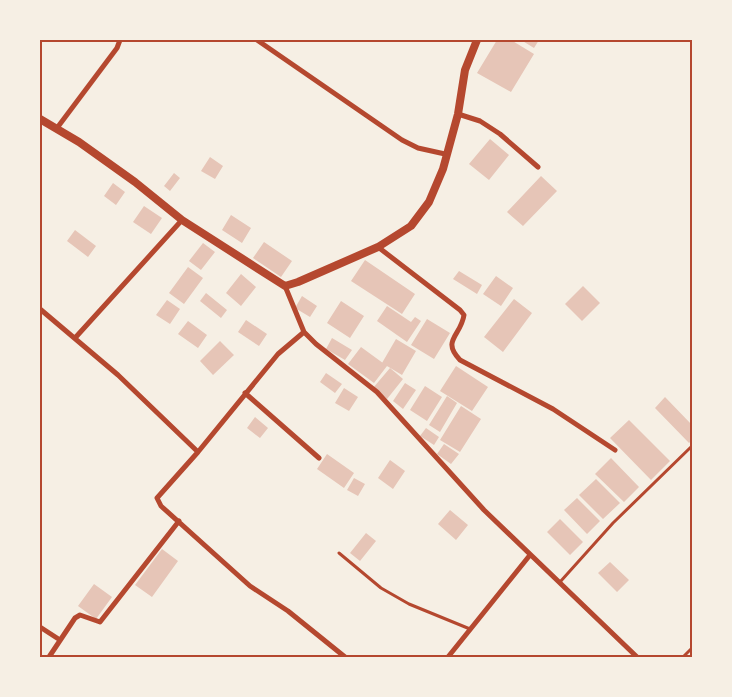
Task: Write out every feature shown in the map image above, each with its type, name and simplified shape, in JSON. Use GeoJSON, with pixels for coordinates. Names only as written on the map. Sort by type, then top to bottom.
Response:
{"type":"FeatureCollection","features":[{"type":"Feature","properties":{"kind":"street"},"geometry":{"type":"LineString","coordinates":[[57,128],[117,48],[120,40]]}},
{"type":"Feature","properties":{"kind":"street"},"geometry":{"type":"LineString","coordinates":[[258,40],[402,140],[418,148],[446,154]]}},
{"type":"Feature","properties":{"kind":"street"},"geometry":{"type":"LineString","coordinates":[[285,286],[378,247],[411,226],[429,202],[442,169],[458,114],[465,70],[477,40]]}},
{"type":"Feature","properties":{"kind":"street"},"geometry":{"type":"LineString","coordinates":[[458,114],[480,121],[500,134],[538,167]]}},
{"type":"Feature","properties":{"kind":"street"},"geometry":{"type":"LineString","coordinates":[[40,119],[57,128],[135,182],[182,220],[285,286],[304,332],[316,344],[378,392],[484,510],[637,657]]}},
{"type":"Feature","properties":{"kind":"street"},"geometry":{"type":"LineString","coordinates":[[75,338],[182,220]]}},
{"type":"Feature","properties":{"kind":"street"},"geometry":{"type":"LineString","coordinates":[[378,247],[464,315],[463,323],[451,345],[452,352],[460,360],[552,409],[615,450]]}},
{"type":"Feature","properties":{"kind":"street"},"geometry":{"type":"LineString","coordinates":[[40,309],[118,375],[198,452]]}},
{"type":"Feature","properties":{"kind":"street"},"geometry":{"type":"LineString","coordinates":[[304,332],[278,354],[198,452],[157,498],[161,506],[250,586],[288,612],[345,657]]}},
{"type":"Feature","properties":{"kind":"street"},"geometry":{"type":"LineString","coordinates":[[245,393],[319,458]]}},
{"type":"Feature","properties":{"kind":"street"},"geometry":{"type":"LineString","coordinates":[[49,657],[74,618],[80,615],[100,622],[178,521]]}},
{"type":"Feature","properties":{"kind":"street"},"geometry":{"type":"LineString","coordinates":[[448,657],[530,555]]}},
{"type":"Feature","properties":{"kind":"street"},"geometry":{"type":"LineString","coordinates":[[40,627],[60,640]]}},
{"type":"Feature","properties":{"kind":"lane"},"geometry":{"type":"LineString","coordinates":[[559,583],[613,523],[692,446]]}},
{"type":"Feature","properties":{"kind":"lane"},"geometry":{"type":"LineString","coordinates":[[339,553],[381,588],[409,604],[471,629]]}},
{"type":"Feature","properties":{"kind":"lane"},"geometry":{"type":"LineString","coordinates":[[683,657],[692,648]]}},
{"type":"Feature","properties":{"kind":"building"},"geometry":{"type":"Polygon","coordinates":[[[497,40],[511,40],[534,54],[511,92],[477,73],[497,40]]]}},
{"type":"Feature","properties":{"kind":"building"},"geometry":{"type":"Polygon","coordinates":[[[521,40],[539,40],[534,48],[521,40]]]}},
{"type":"Feature","properties":{"kind":"building"},"geometry":{"type":"Polygon","coordinates":[[[490,139],[509,155],[489,180],[469,164],[490,139]]]}},
{"type":"Feature","properties":{"kind":"building"},"geometry":{"type":"Polygon","coordinates":[[[210,157],[223,166],[215,179],[201,171],[210,157]]]}},
{"type":"Feature","properties":{"kind":"building"},"geometry":{"type":"Polygon","coordinates":[[[174,173],[180,178],[170,191],[164,186],[174,173]]]}},
{"type":"Feature","properties":{"kind":"building"},"geometry":{"type":"Polygon","coordinates":[[[541,176],[557,191],[523,226],[507,212],[541,176]]]}},
{"type":"Feature","properties":{"kind":"building"},"geometry":{"type":"Polygon","coordinates":[[[113,183],[125,192],[116,205],[104,196],[113,183]]]}},
{"type":"Feature","properties":{"kind":"building"},"geometry":{"type":"Polygon","coordinates":[[[144,206],[162,218],[151,234],[133,222],[144,206]]]}},
{"type":"Feature","properties":{"kind":"building"},"geometry":{"type":"Polygon","coordinates":[[[231,215],[251,228],[242,243],[222,230],[231,215]]]}},
{"type":"Feature","properties":{"kind":"building"},"geometry":{"type":"Polygon","coordinates":[[[75,230],[96,246],[88,257],[67,241],[75,230]]]}},
{"type":"Feature","properties":{"kind":"building"},"geometry":{"type":"Polygon","coordinates":[[[264,242],[292,261],[281,277],[253,258],[264,242]]]}},
{"type":"Feature","properties":{"kind":"building"},"geometry":{"type":"Polygon","coordinates":[[[203,243],[215,252],[201,270],[189,261],[203,243]]]}},
{"type":"Feature","properties":{"kind":"building"},"geometry":{"type":"Polygon","coordinates":[[[365,260],[415,294],[402,314],[351,281],[365,260]]]}},
{"type":"Feature","properties":{"kind":"building"},"geometry":{"type":"Polygon","coordinates":[[[188,267],[203,278],[184,304],[169,293],[188,267]]]}},
{"type":"Feature","properties":{"kind":"building"},"geometry":{"type":"Polygon","coordinates":[[[459,271],[482,285],[477,294],[453,279],[459,271]]]}},
{"type":"Feature","properties":{"kind":"building"},"geometry":{"type":"Polygon","coordinates":[[[241,274],[256,287],[241,306],[226,293],[241,274]]]}},
{"type":"Feature","properties":{"kind":"building"},"geometry":{"type":"Polygon","coordinates":[[[496,276],[513,288],[501,306],[483,294],[496,276]]]}},
{"type":"Feature","properties":{"kind":"building"},"geometry":{"type":"Polygon","coordinates":[[[583,286],[600,303],[582,321],[565,304],[583,286]]]}},
{"type":"Feature","properties":{"kind":"building"},"geometry":{"type":"Polygon","coordinates":[[[206,293],[227,310],[221,318],[200,301],[206,293]]]}},
{"type":"Feature","properties":{"kind":"building"},"geometry":{"type":"Polygon","coordinates":[[[302,296],[317,306],[310,317],[295,308],[302,296]]]}},
{"type":"Feature","properties":{"kind":"building"},"geometry":{"type":"Polygon","coordinates":[[[514,299],[532,313],[503,352],[484,337],[514,299]]]}},
{"type":"Feature","properties":{"kind":"building"},"geometry":{"type":"Polygon","coordinates":[[[167,300],[180,309],[170,324],[156,315],[167,300]]]}},
{"type":"Feature","properties":{"kind":"building"},"geometry":{"type":"Polygon","coordinates":[[[341,301],[364,316],[350,338],[327,323],[341,301]]]}},
{"type":"Feature","properties":{"kind":"building"},"geometry":{"type":"Polygon","coordinates":[[[387,306],[411,322],[415,317],[421,321],[407,342],[377,321],[387,306]]]}},
{"type":"Feature","properties":{"kind":"building"},"geometry":{"type":"Polygon","coordinates":[[[427,319],[450,333],[434,359],[411,345],[427,319]]]}},
{"type":"Feature","properties":{"kind":"building"},"geometry":{"type":"Polygon","coordinates":[[[246,320],[267,334],[259,346],[238,332],[246,320]]]}},
{"type":"Feature","properties":{"kind":"building"},"geometry":{"type":"Polygon","coordinates":[[[188,321],[207,335],[198,348],[178,334],[188,321]]]}},
{"type":"Feature","properties":{"kind":"building"},"geometry":{"type":"Polygon","coordinates":[[[332,338],[352,350],[345,360],[326,349],[332,338]]]}},
{"type":"Feature","properties":{"kind":"building"},"geometry":{"type":"Polygon","coordinates":[[[396,339],[416,351],[402,375],[382,363],[396,339]]]}},
{"type":"Feature","properties":{"kind":"building"},"geometry":{"type":"Polygon","coordinates":[[[220,341],[234,355],[213,375],[200,361],[220,341]]]}},
{"type":"Feature","properties":{"kind":"building"},"geometry":{"type":"Polygon","coordinates":[[[361,347],[387,366],[374,383],[348,364],[361,347]]]}},
{"type":"Feature","properties":{"kind":"building"},"geometry":{"type":"Polygon","coordinates":[[[456,366],[488,387],[472,411],[440,391],[456,366]]]}},
{"type":"Feature","properties":{"kind":"building"},"geometry":{"type":"Polygon","coordinates":[[[390,368],[403,379],[387,399],[373,388],[390,368]]]}},
{"type":"Feature","properties":{"kind":"building"},"geometry":{"type":"Polygon","coordinates":[[[326,373],[342,384],[335,393],[320,382],[326,373]]]}},
{"type":"Feature","properties":{"kind":"building"},"geometry":{"type":"Polygon","coordinates":[[[405,383],[416,390],[403,409],[393,401],[405,383]]]}},
{"type":"Feature","properties":{"kind":"building"},"geometry":{"type":"Polygon","coordinates":[[[425,386],[442,397],[427,421],[410,410],[425,386]]]}},
{"type":"Feature","properties":{"kind":"building"},"geometry":{"type":"Polygon","coordinates":[[[344,388],[358,397],[349,411],[335,403],[344,388]]]}},
{"type":"Feature","properties":{"kind":"building"},"geometry":{"type":"Polygon","coordinates":[[[447,396],[457,403],[440,432],[429,425],[447,396]]]}},
{"type":"Feature","properties":{"kind":"building"},"geometry":{"type":"Polygon","coordinates":[[[665,397],[692,425],[692,440],[689,443],[655,408],[665,397]]]}},
{"type":"Feature","properties":{"kind":"building"},"geometry":{"type":"Polygon","coordinates":[[[461,406],[481,419],[460,452],[440,440],[461,406]]]}},
{"type":"Feature","properties":{"kind":"building"},"geometry":{"type":"Polygon","coordinates":[[[255,417],[268,428],[260,438],[247,428],[255,417]]]}},
{"type":"Feature","properties":{"kind":"building"},"geometry":{"type":"Polygon","coordinates":[[[629,420],[670,461],[651,480],[610,438],[629,420]]]}},
{"type":"Feature","properties":{"kind":"building"},"geometry":{"type":"Polygon","coordinates":[[[426,428],[439,437],[434,445],[420,436],[426,428]]]}},
{"type":"Feature","properties":{"kind":"building"},"geometry":{"type":"Polygon","coordinates":[[[444,444],[459,454],[451,464],[437,454],[444,444]]]}},
{"type":"Feature","properties":{"kind":"building"},"geometry":{"type":"Polygon","coordinates":[[[327,454],[354,473],[344,488],[317,469],[327,454]]]}},
{"type":"Feature","properties":{"kind":"building"},"geometry":{"type":"Polygon","coordinates":[[[611,458],[639,487],[624,502],[595,474],[611,458]]]}},
{"type":"Feature","properties":{"kind":"building"},"geometry":{"type":"Polygon","coordinates":[[[390,460],[405,471],[393,489],[378,478],[390,460]]]}},
{"type":"Feature","properties":{"kind":"building"},"geometry":{"type":"Polygon","coordinates":[[[354,478],[365,484],[358,496],[347,490],[354,478]]]}},
{"type":"Feature","properties":{"kind":"building"},"geometry":{"type":"Polygon","coordinates":[[[596,479],[620,503],[603,519],[579,495],[596,479]]]}},
{"type":"Feature","properties":{"kind":"building"},"geometry":{"type":"Polygon","coordinates":[[[577,498],[600,521],[587,534],[564,510],[577,498]]]}},
{"type":"Feature","properties":{"kind":"building"},"geometry":{"type":"Polygon","coordinates":[[[450,510],[468,525],[456,540],[438,524],[450,510]]]}},
{"type":"Feature","properties":{"kind":"building"},"geometry":{"type":"Polygon","coordinates":[[[560,519],[583,542],[570,555],[547,532],[560,519]]]}},
{"type":"Feature","properties":{"kind":"building"},"geometry":{"type":"Polygon","coordinates":[[[366,533],[376,541],[360,561],[350,553],[366,533]]]}},
{"type":"Feature","properties":{"kind":"building"},"geometry":{"type":"Polygon","coordinates":[[[162,549],[178,561],[152,597],[135,585],[162,549]]]}},
{"type":"Feature","properties":{"kind":"building"},"geometry":{"type":"Polygon","coordinates":[[[610,562],[629,580],[617,592],[598,573],[610,562]]]}},
{"type":"Feature","properties":{"kind":"building"},"geometry":{"type":"Polygon","coordinates":[[[94,584],[112,597],[96,619],[78,606],[94,584]]]}}]}
